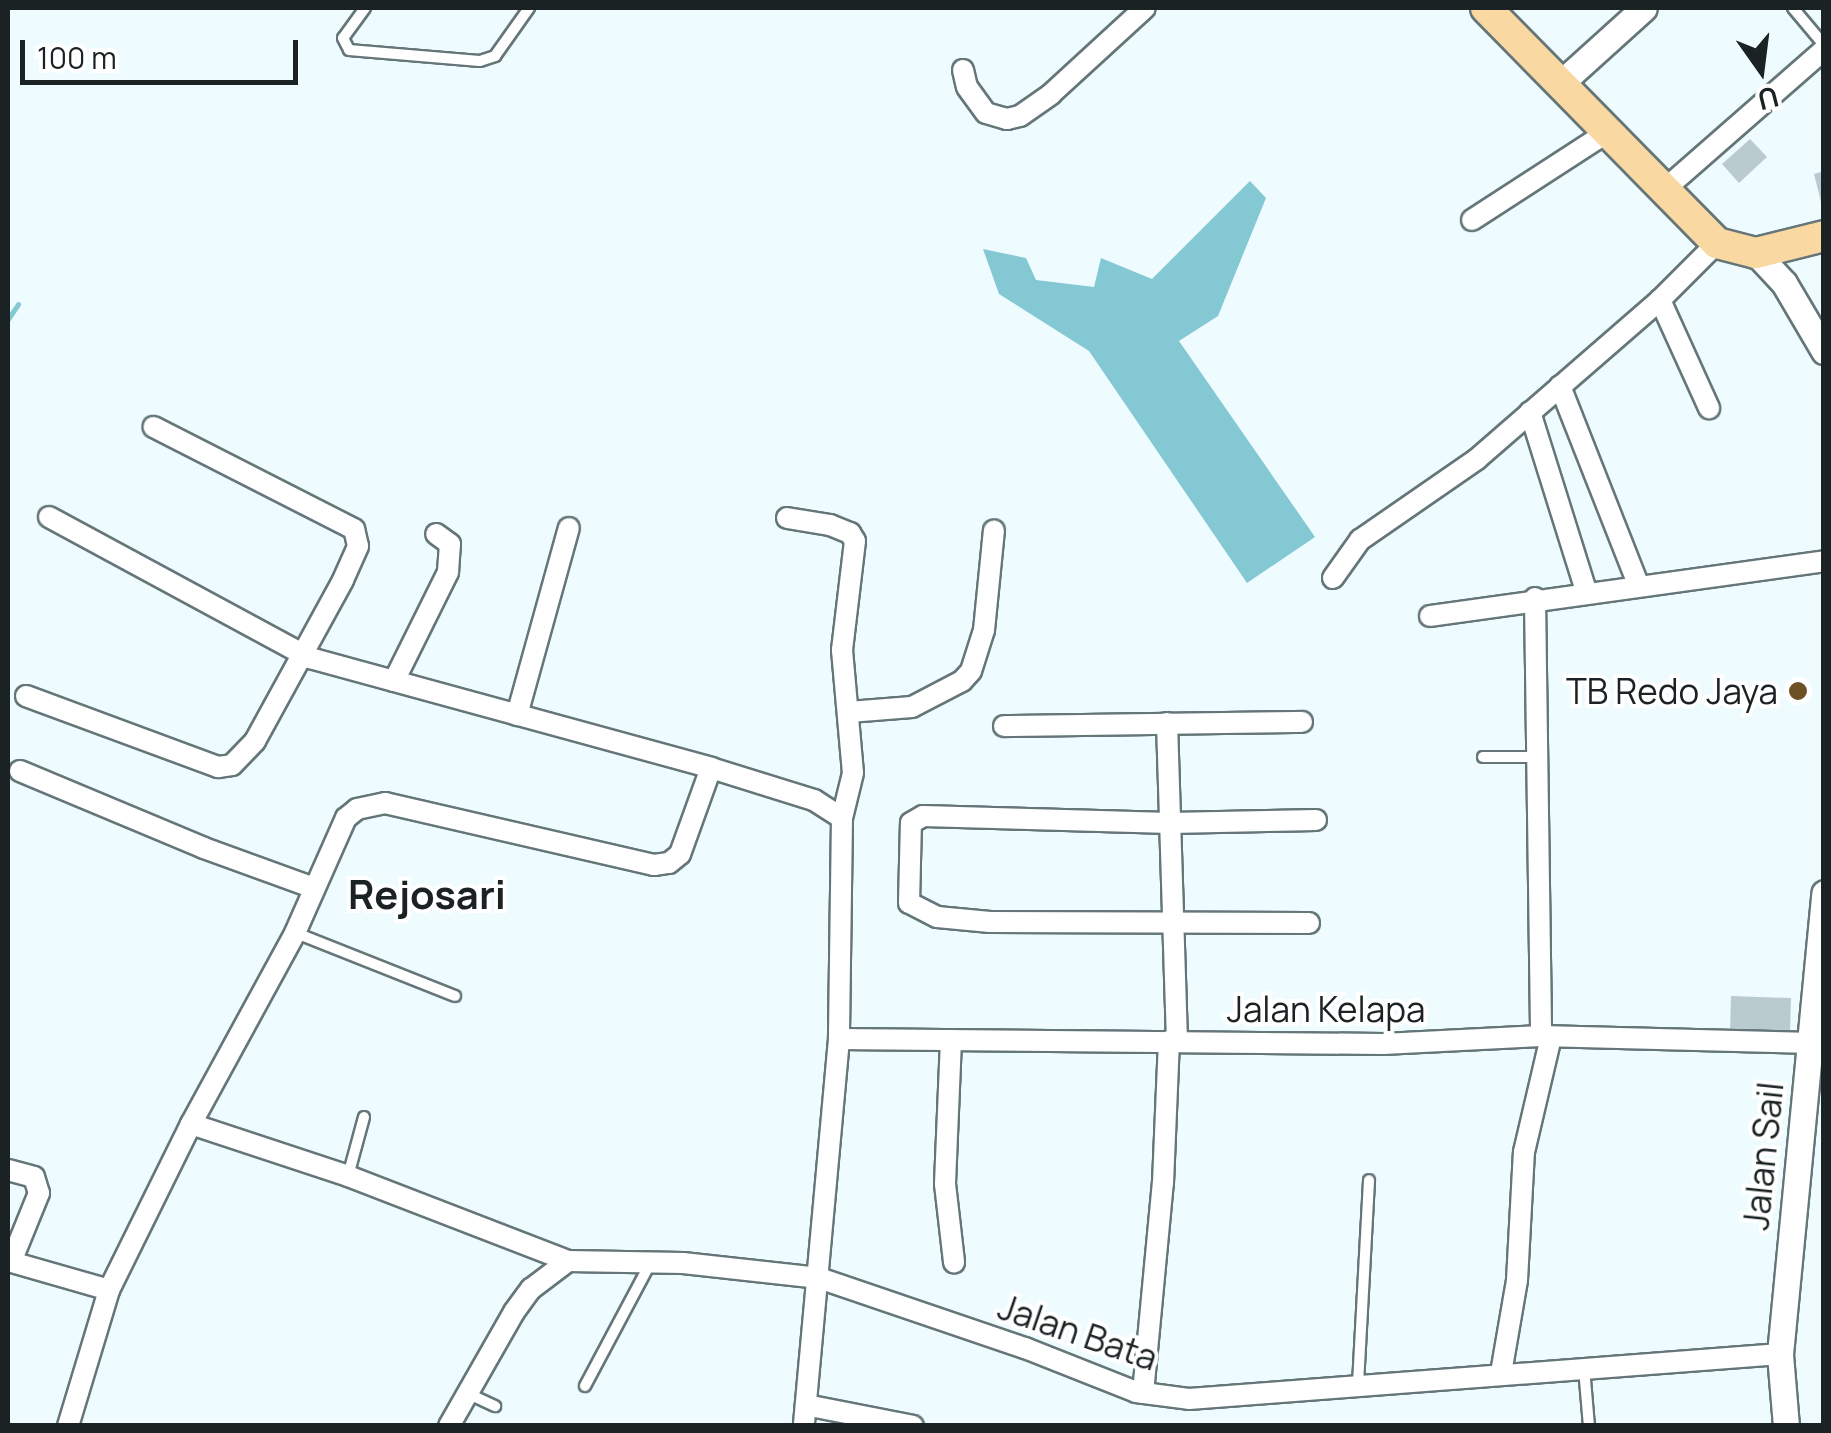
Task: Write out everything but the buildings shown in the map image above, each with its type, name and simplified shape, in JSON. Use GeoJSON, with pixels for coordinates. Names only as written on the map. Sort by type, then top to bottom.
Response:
{"type":"FeatureCollection","features":[{"type":"Feature","properties":{"kind":"main road"},"geometry":{"type":"LineString","coordinates":[[1486,8],[1716,243],[1756,252],[1824,236]]}},
{"type":"Feature","properties":{"kind":"street"},"geometry":{"type":"LineString","coordinates":[[963,70],[967,87],[986,113],[1007,120],[1020,116],[1052,94],[1145,8]]}},
{"type":"Feature","properties":{"kind":"street"},"geometry":{"type":"LineString","coordinates":[[1562,82],[1644,8]]}},
{"type":"Feature","properties":{"kind":"street"},"geometry":{"type":"LineString","coordinates":[[1665,189],[1824,48]]}},
{"type":"Feature","properties":{"kind":"street"},"geometry":{"type":"LineString","coordinates":[[1472,220],[1610,131]]}},
{"type":"Feature","properties":{"kind":"street"},"geometry":{"type":"LineString","coordinates":[[1333,578],[1360,540],[1477,458],[1660,300],[1716,243]]}},
{"type":"Feature","properties":{"kind":"street"},"geometry":{"type":"LineString","coordinates":[[1756,252],[1784,283],[1824,351]]}},
{"type":"Feature","properties":{"kind":"street"},"geometry":{"type":"LineString","coordinates":[[1660,300],[1709,408]]}},
{"type":"Feature","properties":{"kind":"street"},"geometry":{"type":"LineString","coordinates":[[1560,386],[1638,584]]}},
{"type":"Feature","properties":{"kind":"street"},"geometry":{"type":"LineString","coordinates":[[1530,412],[1586,590]]}},
{"type":"Feature","properties":{"kind":"street"},"geometry":{"type":"LineString","coordinates":[[26,696],[218,767],[246,755],[358,546],[354,528],[154,427]]}},
{"type":"Feature","properties":{"kind":"street"},"geometry":{"type":"LineString","coordinates":[[49,517],[302,654],[711,768],[814,800],[842,818]]}},
{"type":"Feature","properties":{"kind":"street"},"geometry":{"type":"LineString","coordinates":[[788,518],[830,524],[854,537],[842,650],[852,772],[842,818],[840,1039],[805,1415],[914,1426]]}},
{"type":"Feature","properties":{"kind":"street"},"geometry":{"type":"LineString","coordinates":[[517,715],[569,528]]}},
{"type":"Feature","properties":{"kind":"street"},"geometry":{"type":"LineString","coordinates":[[849,712],[912,707],[962,681],[971,671],[984,630],[994,530]]}},
{"type":"Feature","properties":{"kind":"street"},"geometry":{"type":"LineString","coordinates":[[394,681],[448,572],[450,544],[436,534]]}},
{"type":"Feature","properties":{"kind":"street"},"geometry":{"type":"LineString","coordinates":[[1430,616],[1586,590],[1824,561]]}},
{"type":"Feature","properties":{"kind":"street"},"geometry":{"type":"LineString","coordinates":[[1501,1373],[1516,1280],[1524,1152],[1546,1036],[1534,756],[1536,598]]}},
{"type":"Feature","properties":{"kind":"street"},"geometry":{"type":"LineString","coordinates":[[1004,726],[1302,722]]}},
{"type":"Feature","properties":{"kind":"street"},"geometry":{"type":"LineString","coordinates":[[1142,1392],[1173,1041],[1167,723]]}},
{"type":"Feature","properties":{"kind":"street"},"geometry":{"type":"LineString","coordinates":[[68,1426],[109,1290],[191,1124],[294,933],[346,818],[357,809],[386,803],[654,865],[669,863],[680,854],[711,768]]}},
{"type":"Feature","properties":{"kind":"street"},"geometry":{"type":"LineString","coordinates":[[20,770],[204,848],[314,888]]}},
{"type":"Feature","properties":{"kind":"street"},"geometry":{"type":"LineString","coordinates":[[1309,922],[962,921],[920,912],[909,903],[907,886],[911,823],[924,816],[1170,823],[1316,820]]}},
{"type":"Feature","properties":{"kind":"street","name":"Jalan Sail"},"geometry":{"type":"LineString","coordinates":[[1786,1426],[1780,1354],[1814,1083],[1812,1043],[1824,893]]}},
{"type":"Feature","properties":{"kind":"street","name":"Jalan Kelapa"},"geometry":{"type":"LineString","coordinates":[[840,1039],[1383,1044],[1546,1036],[1812,1043]]}},
{"type":"Feature","properties":{"kind":"street"},"geometry":{"type":"LineString","coordinates":[[951,1040],[945,1184],[954,1262]]}},
{"type":"Feature","properties":{"kind":"street","name":"Jalan Bata"},"geometry":{"type":"LineString","coordinates":[[191,1124],[348,1176],[568,1261],[650,1263],[819,1278],[1142,1392],[1189,1399],[1780,1354]]}},
{"type":"Feature","properties":{"kind":"street"},"geometry":{"type":"LineString","coordinates":[[8,1170],[34,1176],[38,1193],[9,1261],[109,1290]]}},
{"type":"Feature","properties":{"kind":"street"},"geometry":{"type":"LineString","coordinates":[[449,1426],[523,1301],[568,1261]]}},
{"type":"Feature","properties":{"kind":"lane"},"geometry":{"type":"LineString","coordinates":[[365,8],[344,38],[349,50],[480,60],[495,56],[529,8]]}},
{"type":"Feature","properties":{"kind":"lane"},"geometry":{"type":"LineString","coordinates":[[1793,8],[1824,48]]}},
{"type":"Feature","properties":{"kind":"lane"},"geometry":{"type":"LineString","coordinates":[[1483,757],[1534,756]]}},
{"type":"Feature","properties":{"kind":"lane"},"geometry":{"type":"LineString","coordinates":[[294,933],[455,996]]}},
{"type":"Feature","properties":{"kind":"lane"},"geometry":{"type":"LineString","coordinates":[[348,1176],[364,1117]]}},
{"type":"Feature","properties":{"kind":"lane"},"geometry":{"type":"LineString","coordinates":[[1358,1384],[1368,1180]]}},
{"type":"Feature","properties":{"kind":"lane"},"geometry":{"type":"LineString","coordinates":[[585,1386],[650,1263]]}},
{"type":"Feature","properties":{"kind":"lane"},"geometry":{"type":"LineString","coordinates":[[1584,1367],[1589,1426]]}},
{"type":"Feature","properties":{"kind":"lane"},"geometry":{"type":"LineString","coordinates":[[469,1394],[495,1406]]}},
{"type":"Feature","properties":{"kind":"water"},"geometry":{"type":"Polygon","coordinates":[[[1250,181],[1266,198],[1218,316],[1179,341],[1315,537],[1247,583],[1089,351],[999,294],[983,249],[1026,258],[1036,280],[1094,287],[1101,258],[1152,279],[1250,181]]]}},
{"type":"Feature","properties":{"kind":"waterway"},"geometry":{"type":"LineString","coordinates":[[8,319],[18,304]]}},
{"type":"Feature","properties":{"kind":"place","name":"TB Redo Jaya"},"geometry":{"type":"Point","coordinates":[1798,691]}},
{"type":"Feature","properties":{"kind":"district","name":"Rejosari"},"geometry":{"type":"Point","coordinates":[427,894]}}]}
